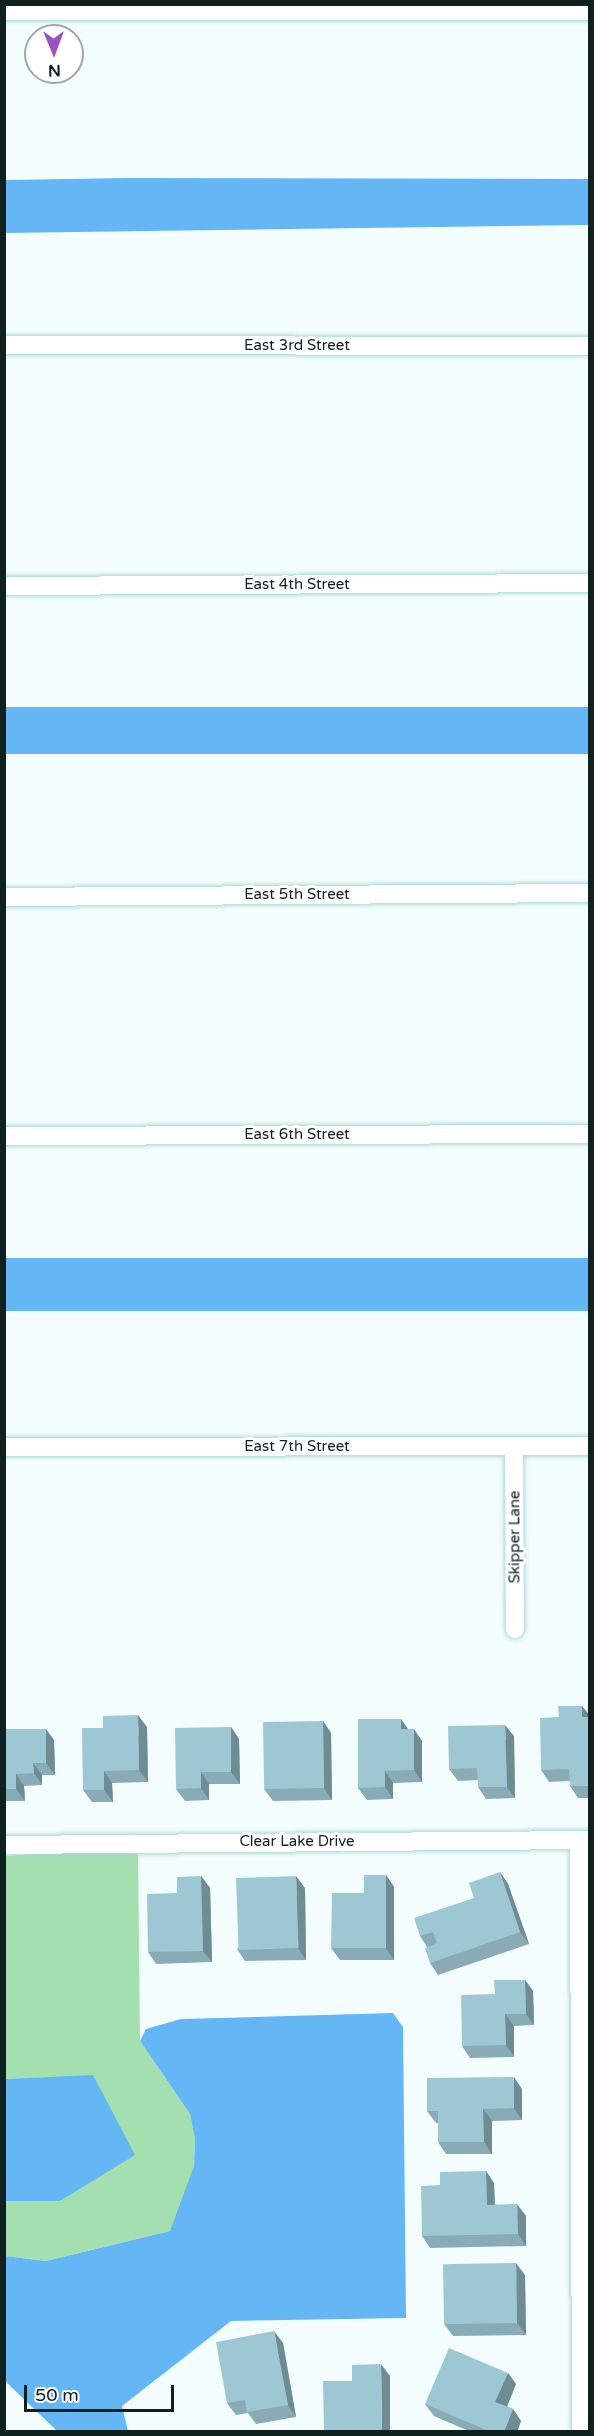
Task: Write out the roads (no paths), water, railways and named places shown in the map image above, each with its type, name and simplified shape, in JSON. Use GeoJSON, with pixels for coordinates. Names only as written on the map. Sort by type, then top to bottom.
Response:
{"type":"FeatureCollection","features":[{"type":"Feature","properties":{"kind":"street"},"geometry":{"type":"LineString","coordinates":[[4,10],[135,7],[590,11]]}},
{"type":"Feature","properties":{"kind":"street","name":"East 3rd Street"},"geometry":{"type":"LineString","coordinates":[[4,345],[590,346]]}},
{"type":"Feature","properties":{"kind":"street","name":"East 4th Street"},"geometry":{"type":"LineString","coordinates":[[4,586],[590,583]]}},
{"type":"Feature","properties":{"kind":"street","name":"East 5th Street"},"geometry":{"type":"LineString","coordinates":[[4,897],[590,893]]}},
{"type":"Feature","properties":{"kind":"street","name":"East 6th Street"},"geometry":{"type":"LineString","coordinates":[[4,1136],[590,1134]]}},
{"type":"Feature","properties":{"kind":"street","name":"Skipper Lane"},"geometry":{"type":"LineString","coordinates":[[514,1446],[515,1629]]}},
{"type":"Feature","properties":{"kind":"street","name":"East 7th Street"},"geometry":{"type":"LineString","coordinates":[[4,1447],[590,1446]]}},
{"type":"Feature","properties":{"kind":"street"},"geometry":{"type":"LineString","coordinates":[[581,2432],[584,1840]]}},
{"type":"Feature","properties":{"kind":"street","name":"Clear Lake Drive"},"geometry":{"type":"LineString","coordinates":[[4,1845],[584,1840]]}},
{"type":"Feature","properties":{"kind":"water"},"geometry":{"type":"Polygon","coordinates":[[[589,179],[589,225],[5,233],[5,180],[589,179]]]}},
{"type":"Feature","properties":{"kind":"water"},"geometry":{"type":"Polygon","coordinates":[[[5,707],[589,707],[589,754],[5,754],[5,707]]]}},
{"type":"Feature","properties":{"kind":"water"},"geometry":{"type":"Polygon","coordinates":[[[5,1258],[589,1258],[589,1311],[5,1311],[5,1258]]]}},
{"type":"Feature","properties":{"kind":"water"},"geometry":{"type":"Polygon","coordinates":[[[393,2013],[403,2027],[406,2318],[231,2321],[122,2406],[128,2431],[57,2431],[5,2381],[5,2256],[46,2261],[170,2231],[194,2166],[195,2139],[190,2114],[140,2041],[146,2029],[181,2019],[393,2013]]]}},
{"type":"Feature","properties":{"kind":"water"},"geometry":{"type":"Polygon","coordinates":[[[93,2075],[135,2155],[60,2201],[5,2201],[5,2079],[93,2075]]]}}]}
